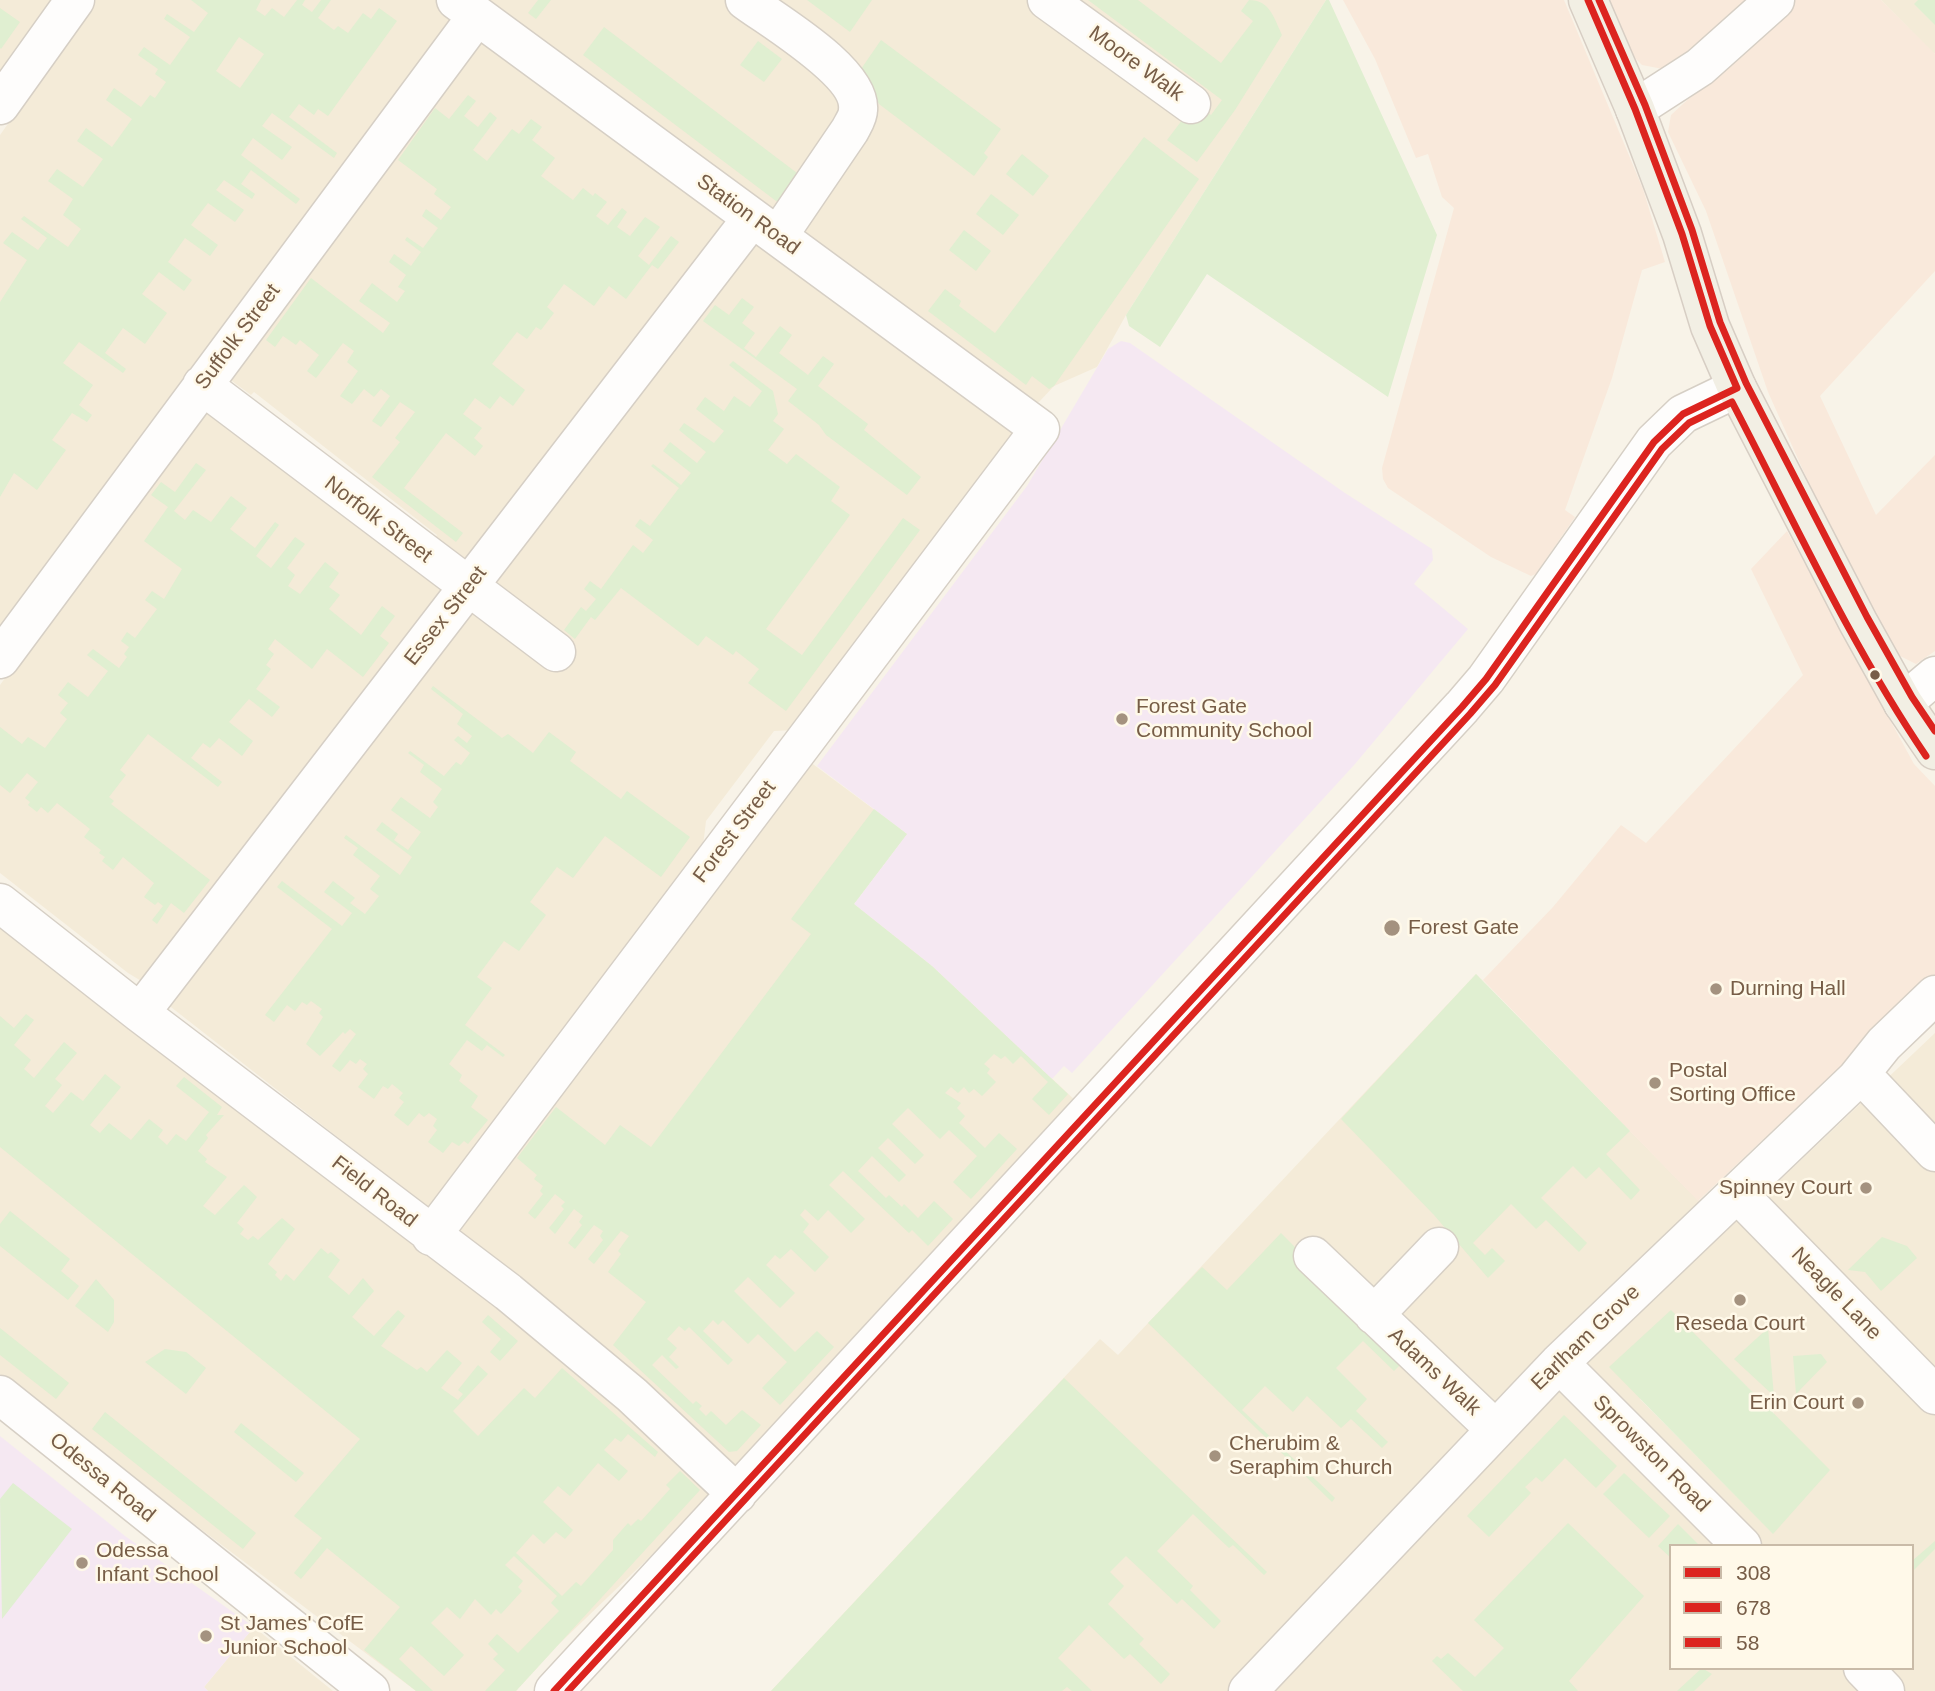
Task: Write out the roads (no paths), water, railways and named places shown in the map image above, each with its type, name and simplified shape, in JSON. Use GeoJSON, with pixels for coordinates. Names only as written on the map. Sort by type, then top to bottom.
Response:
{"type":"FeatureCollection","features":[{"type":"Feature","properties":{"kind":"main road"},"geometry":{"type":"LineString","coordinates":[[1588,0],[1635,109],[1682,234],[1710,326],[1737,388],[1903,703],[1935,750]]}},
{"type":"Feature","properties":{"kind":"street"},"geometry":{"type":"LineString","coordinates":[[0,105],[75,0]]}},
{"type":"Feature","properties":{"kind":"street","name":"Essex Street"},"geometry":{"type":"LineString","coordinates":[[140,1013],[468,588],[765,227],[850,130],[858,111],[852,86],[836,67],[745,0]]}},
{"type":"Feature","properties":{"kind":"street","name":"Moore Walk"},"geometry":{"type":"LineString","coordinates":[[1047,0],[1191,104]]}},
{"type":"Feature","properties":{"kind":"street"},"geometry":{"type":"LineString","coordinates":[[1635,109],[1699,67],[1775,0]]}},
{"type":"Feature","properties":{"kind":"street","name":"Station Road"},"geometry":{"type":"LineString","coordinates":[[478,9],[765,227],[891,316],[1040,429]]}},
{"type":"Feature","properties":{"kind":"street","name":"Suffolk Street"},"geometry":{"type":"LineString","coordinates":[[0,659],[478,9]]}},
{"type":"Feature","properties":{"kind":"street","name":"Norfolk Street"},"geometry":{"type":"LineString","coordinates":[[202,385],[556,652]]}},
{"type":"Feature","properties":{"kind":"street"},"geometry":{"type":"LineString","coordinates":[[554,1691],[1462,707],[1486,679],[1654,442],[1683,414],[1737,388]]}},
{"type":"Feature","properties":{"kind":"street","name":"Forest Street"},"geometry":{"type":"LineString","coordinates":[[431,1236],[1040,429]]}},
{"type":"Feature","properties":{"kind":"street"},"geometry":{"type":"LineString","coordinates":[[1903,703],[1935,676]]}},
{"type":"Feature","properties":{"kind":"street","name":"Field Road"},"geometry":{"type":"LineString","coordinates":[[0,902],[140,1013],[508,1292],[632,1395],[737,1494]]}},
{"type":"Feature","properties":{"kind":"street","name":"Earlham Grove"},"geometry":{"type":"LineString","coordinates":[[1248,1691],[1559,1363],[1861,1074],[1884,1044],[1935,995]]}},
{"type":"Feature","properties":{"kind":"street"},"geometry":{"type":"LineString","coordinates":[[1861,1074],[1935,1152]]}},
{"type":"Feature","properties":{"kind":"street","name":"Neagle Lane"},"geometry":{"type":"LineString","coordinates":[[1737,1193],[1935,1395]]}},
{"type":"Feature","properties":{"kind":"street","name":"Adams Walk"},"geometry":{"type":"LineString","coordinates":[[1374,1315],[1439,1247]]}},
{"type":"Feature","properties":{"kind":"street","name":"Adams Walk"},"geometry":{"type":"LineString","coordinates":[[1313,1256],[1495,1429]]}},
{"type":"Feature","properties":{"kind":"street","name":"Sprowston Road"},"geometry":{"type":"LineString","coordinates":[[1559,1363],[1740,1544]]}},
{"type":"Feature","properties":{"kind":"street","name":"Odessa Road"},"geometry":{"type":"LineString","coordinates":[[0,1395],[370,1691]]}},
{"type":"Feature","properties":{"kind":"street"},"geometry":{"type":"LineString","coordinates":[[1865,1670],[1885,1691]]}},
{"type":"Feature","properties":{"kind":"place","name":"Forest Gate Community School"},"geometry":{"type":"Point","coordinates":[1122,719]}},
{"type":"Feature","properties":{"kind":"place","name":"Forest Gate"},"geometry":{"type":"Point","coordinates":[1392,928]}},
{"type":"Feature","properties":{"kind":"place","name":"Durning Hall"},"geometry":{"type":"Point","coordinates":[1716,989]}},
{"type":"Feature","properties":{"kind":"place","name":"Postal Sorting Office"},"geometry":{"type":"Point","coordinates":[1655,1083]}},
{"type":"Feature","properties":{"kind":"place","name":"Spinney Court"},"geometry":{"type":"Point","coordinates":[1866,1188]}},
{"type":"Feature","properties":{"kind":"place","name":"Reseda Court"},"geometry":{"type":"Point","coordinates":[1740,1300]}},
{"type":"Feature","properties":{"kind":"place","name":"Erin Court"},"geometry":{"type":"Point","coordinates":[1858,1403]}},
{"type":"Feature","properties":{"kind":"place","name":"Cherubim & Seraphim Church"},"geometry":{"type":"Point","coordinates":[1215,1456]}},
{"type":"Feature","properties":{"kind":"place","name":"Odessa Infant School"},"geometry":{"type":"Point","coordinates":[82,1563]}},
{"type":"Feature","properties":{"kind":"place","name":"St James' CofE Junior School"},"geometry":{"type":"Point","coordinates":[206,1636]}}]}
